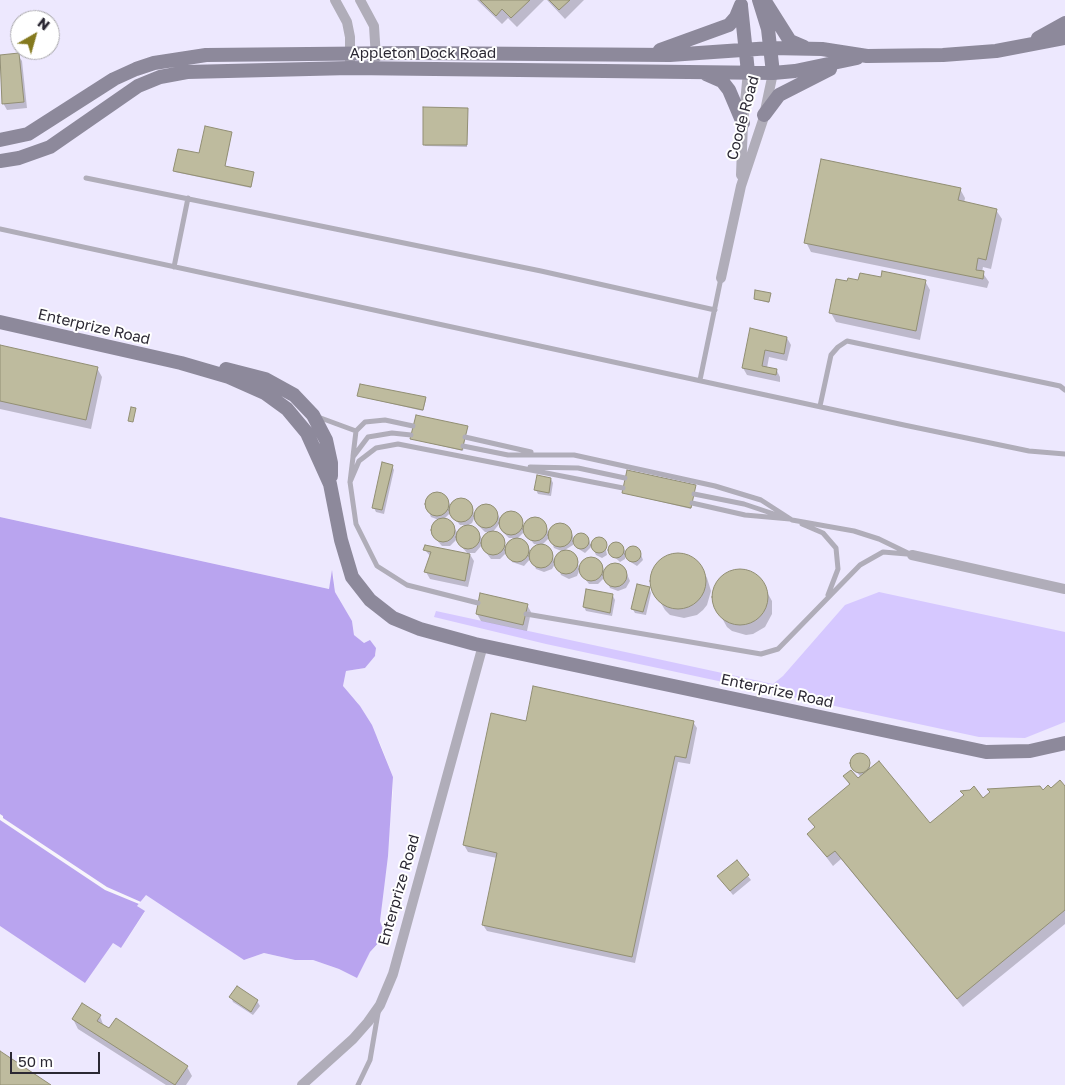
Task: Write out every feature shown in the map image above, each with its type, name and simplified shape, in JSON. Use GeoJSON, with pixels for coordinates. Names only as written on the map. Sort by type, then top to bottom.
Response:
{"type":"FeatureCollection","features":[{"type":"Feature","properties":{"kind":"street"},"geometry":{"type":"LineString","coordinates":[[335,0],[347,22],[350,68]]}},
{"type":"Feature","properties":{"kind":"street"},"geometry":{"type":"LineString","coordinates":[[360,0],[374,26],[377,68]]}},
{"type":"Feature","properties":{"kind":"street","name":"Coode Road"},"geometry":{"type":"LineString","coordinates":[[721,278],[741,186],[764,115],[772,73],[771,48],[758,0]]}},
{"type":"Feature","properties":{"kind":"street"},"geometry":{"type":"LineString","coordinates":[[764,0],[790,41],[810,49]]}},
{"type":"Feature","properties":{"kind":"street"},"geometry":{"type":"LineString","coordinates":[[642,55],[664,49],[729,24],[736,17],[741,2]]}},
{"type":"Feature","properties":{"kind":"street","name":"Coode Road"},"geometry":{"type":"LineString","coordinates":[[741,2],[748,72],[743,123],[741,186]]}},
{"type":"Feature","properties":{"kind":"street","name":"Appleton Dock Road"},"geometry":{"type":"LineString","coordinates":[[1029,44],[1065,23]]}},
{"type":"Feature","properties":{"kind":"street","name":"Appleton Dock Road"},"geometry":{"type":"LineString","coordinates":[[0,140],[28,134],[114,79],[154,63],[206,55],[350,53],[670,55],[771,48],[810,49],[864,57],[965,55],[1065,38]]}},
{"type":"Feature","properties":{"kind":"street"},"geometry":{"type":"LineString","coordinates":[[764,115],[779,95],[864,57]]}},
{"type":"Feature","properties":{"kind":"street","name":"Appleton Dock Road"},"geometry":{"type":"LineString","coordinates":[[0,162],[19,158],[50,147],[115,100],[138,86],[160,77],[187,72],[377,68],[772,73],[795,71],[864,57]]}},
{"type":"Feature","properties":{"kind":"street"},"geometry":{"type":"LineString","coordinates":[[702,73],[712,75],[729,90],[743,123]]}},
{"type":"Feature","properties":{"kind":"street","name":"Enterprize Road"},"geometry":{"type":"LineString","coordinates":[[0,322],[181,363],[229,377],[265,392],[288,409],[306,433],[330,484]]}},
{"type":"Feature","properties":{"kind":"street","name":"Enterprize Road"},"geometry":{"type":"LineString","coordinates":[[181,363],[230,370],[265,379],[294,395],[313,415],[326,440],[331,463],[330,484],[341,540],[352,577],[370,600],[393,618],[420,629],[483,645],[986,752],[1030,750],[1065,743]]}},
{"type":"Feature","properties":{"kind":"street"},"geometry":{"type":"LineString","coordinates":[[912,555],[1065,589]]}},
{"type":"Feature","properties":{"kind":"street","name":"Enterprize Road"},"geometry":{"type":"LineString","coordinates":[[302,1085],[314,1080],[353,1038],[380,1005],[393,974],[483,645]]}},
{"type":"Feature","properties":{"kind":"lane"},"geometry":{"type":"LineString","coordinates":[[86,178],[715,310]]}},
{"type":"Feature","properties":{"kind":"lane"},"geometry":{"type":"LineString","coordinates":[[174,267],[188,198]]}},
{"type":"Feature","properties":{"kind":"lane"},"geometry":{"type":"LineString","coordinates":[[0,230],[820,406],[1030,450],[1065,454]]}},
{"type":"Feature","properties":{"kind":"lane"},"geometry":{"type":"LineString","coordinates":[[700,380],[721,278]]}},
{"type":"Feature","properties":{"kind":"lane"},"geometry":{"type":"LineString","coordinates":[[820,406],[830,355],[847,341],[1060,386],[1065,390]]}},
{"type":"Feature","properties":{"kind":"lane"},"geometry":{"type":"LineString","coordinates":[[313,415],[356,430]]}},
{"type":"Feature","properties":{"kind":"lane"},"geometry":{"type":"LineString","coordinates":[[413,426],[385,420],[365,422],[356,430],[350,482],[356,524],[377,566],[407,585],[478,603]]}},
{"type":"Feature","properties":{"kind":"lane"},"geometry":{"type":"LineString","coordinates":[[353,457],[368,437],[392,433],[411,435]]}},
{"type":"Feature","properties":{"kind":"lane"},"geometry":{"type":"LineString","coordinates":[[465,437],[541,454]]}},
{"type":"Feature","properties":{"kind":"lane"},"geometry":{"type":"LineString","coordinates":[[350,482],[359,461],[376,448],[398,444],[623,488]]}},
{"type":"Feature","properties":{"kind":"lane"},"geometry":{"type":"LineString","coordinates":[[463,446],[508,455],[574,455],[715,486],[761,500],[792,520]]}},
{"type":"Feature","properties":{"kind":"lane"},"geometry":{"type":"LineString","coordinates":[[517,467],[578,468],[626,478]]}},
{"type":"Feature","properties":{"kind":"lane"},"geometry":{"type":"LineString","coordinates":[[694,494],[744,504],[824,533],[836,548],[838,569],[828,597]]}},
{"type":"Feature","properties":{"kind":"lane"},"geometry":{"type":"LineString","coordinates":[[692,503],[745,515],[792,520],[854,531],[879,539],[912,555]]}},
{"type":"Feature","properties":{"kind":"lane"},"geometry":{"type":"LineString","coordinates":[[526,614],[761,654],[778,649],[860,565],[883,552],[912,555]]}},
{"type":"Feature","properties":{"kind":"lane"},"geometry":{"type":"LineString","coordinates":[[358,1085],[370,1060],[380,1005]]}},
{"type":"Feature","properties":{"kind":"shaded area"},"geometry":{"type":"Polygon","coordinates":[[[0,0],[1065,0],[1065,1085],[0,1085],[0,926],[85,983],[113,943],[121,948],[145,912],[137,906],[146,894],[244,960],[264,953],[295,960],[313,960],[339,969],[357,978],[370,952],[384,939],[380,921],[393,777],[380,743],[357,702],[347,694],[343,686],[346,671],[365,668],[376,654],[376,648],[369,642],[364,643],[354,635],[352,621],[335,592],[333,572],[329,589],[0,517],[0,0]]]}},
{"type":"Feature","properties":{"kind":"shaded area"},"geometry":{"type":"Polygon","coordinates":[[[0,517],[329,589],[332,570],[335,592],[352,621],[354,635],[364,643],[370,640],[376,648],[375,656],[365,668],[346,671],[343,686],[360,706],[372,725],[393,777],[388,856],[380,921],[385,936],[370,952],[357,978],[339,969],[313,960],[295,960],[264,953],[244,960],[146,895],[137,906],[145,911],[121,948],[113,943],[85,983],[0,926],[0,517]]]}},
{"type":"Feature","properties":{"kind":"shaded area"},"geometry":{"type":"Polygon","coordinates":[[[879,592],[1065,632],[1065,722],[1025,738],[979,737],[546,644],[434,617],[436,611],[773,684],[783,676],[845,605],[879,592]]]}},
{"type":"Feature","properties":{"kind":"pier"},"geometry":{"type":"Polygon","coordinates":[[[0,814],[3,818],[107,887],[141,902],[139,904],[105,890],[0,820],[0,814]]]}},
{"type":"Feature","properties":{"kind":"building"},"geometry":{"type":"Polygon","coordinates":[[[480,0],[530,0],[511,18],[502,9],[496,16],[480,0]]]}},
{"type":"Feature","properties":{"kind":"building"},"geometry":{"type":"Polygon","coordinates":[[[549,0],[570,0],[559,10],[549,0]]]}},
{"type":"Feature","properties":{"kind":"building"},"geometry":{"type":"Polygon","coordinates":[[[10,54],[10,60],[20,60],[24,102],[2,104],[0,55],[10,54]]]}},
{"type":"Feature","properties":{"kind":"building"},"geometry":{"type":"Polygon","coordinates":[[[423,107],[468,108],[467,145],[423,145],[423,107]]]}},
{"type":"Feature","properties":{"kind":"building"},"geometry":{"type":"Polygon","coordinates":[[[205,126],[232,132],[225,166],[254,172],[251,187],[173,171],[178,149],[199,153],[205,126]]]}},
{"type":"Feature","properties":{"kind":"building"},"geometry":{"type":"Polygon","coordinates":[[[821,159],[961,188],[958,200],[997,209],[986,260],[978,258],[976,270],[984,271],[983,279],[804,243],[821,159]]]}},
{"type":"Feature","properties":{"kind":"building"},"geometry":{"type":"Polygon","coordinates":[[[882,271],[926,280],[916,331],[829,313],[836,279],[847,281],[848,278],[858,280],[860,273],[881,277],[882,271]]]}},
{"type":"Feature","properties":{"kind":"building"},"geometry":{"type":"Polygon","coordinates":[[[755,290],[771,293],[769,302],[754,299],[755,290]]]}},
{"type":"Feature","properties":{"kind":"building"},"geometry":{"type":"Polygon","coordinates":[[[750,328],[787,337],[784,354],[765,350],[762,366],[777,369],[776,375],[742,368],[750,328]]]}},
{"type":"Feature","properties":{"kind":"building"},"geometry":{"type":"Polygon","coordinates":[[[0,345],[98,367],[86,420],[0,401],[0,345]]]}},
{"type":"Feature","properties":{"kind":"building"},"geometry":{"type":"Polygon","coordinates":[[[360,384],[426,397],[423,410],[357,396],[360,384]]]}},
{"type":"Feature","properties":{"kind":"building"},"geometry":{"type":"Polygon","coordinates":[[[131,407],[136,408],[133,422],[128,421],[131,407]]]}},
{"type":"Feature","properties":{"kind":"building"},"geometry":{"type":"Polygon","coordinates":[[[416,415],[468,426],[462,450],[410,439],[416,415]]]}},
{"type":"Feature","properties":{"kind":"building"},"geometry":{"type":"Polygon","coordinates":[[[382,462],[393,465],[382,510],[372,508],[382,462]]]}},
{"type":"Feature","properties":{"kind":"building"},"geometry":{"type":"Polygon","coordinates":[[[627,470],[696,485],[691,508],[622,493],[627,470]]]}},
{"type":"Feature","properties":{"kind":"building"},"geometry":{"type":"Polygon","coordinates":[[[537,475],[551,478],[549,493],[534,490],[537,475]]]}},
{"type":"Feature","properties":{"kind":"building"},"geometry":{"type":"Polygon","coordinates":[[[437,492],[446,495],[449,504],[446,513],[437,516],[428,513],[425,504],[428,495],[437,492]]]}},
{"type":"Feature","properties":{"kind":"building"},"geometry":{"type":"Polygon","coordinates":[[[461,498],[470,501],[473,510],[470,519],[461,522],[452,519],[449,510],[452,501],[461,498]]]}},
{"type":"Feature","properties":{"kind":"building"},"geometry":{"type":"Polygon","coordinates":[[[486,504],[495,507],[498,516],[495,525],[486,528],[477,525],[474,516],[477,507],[486,504]]]}},
{"type":"Feature","properties":{"kind":"building"},"geometry":{"type":"Polygon","coordinates":[[[511,511],[520,514],[523,523],[520,532],[511,535],[502,532],[499,523],[502,514],[511,511]]]}},
{"type":"Feature","properties":{"kind":"building"},"geometry":{"type":"Polygon","coordinates":[[[535,517],[544,520],[547,529],[544,538],[535,541],[526,538],[523,529],[526,520],[535,517]]]}},
{"type":"Feature","properties":{"kind":"building"},"geometry":{"type":"Polygon","coordinates":[[[443,518],[452,521],[455,530],[452,539],[443,542],[434,539],[431,530],[434,521],[443,518]]]}},
{"type":"Feature","properties":{"kind":"building"},"geometry":{"type":"Polygon","coordinates":[[[560,523],[569,526],[572,535],[569,544],[560,547],[551,544],[548,535],[551,526],[560,523]]]}},
{"type":"Feature","properties":{"kind":"building"},"geometry":{"type":"Polygon","coordinates":[[[468,525],[477,528],[480,537],[477,546],[468,549],[459,546],[456,537],[459,528],[468,525]]]}},
{"type":"Feature","properties":{"kind":"building"},"geometry":{"type":"Polygon","coordinates":[[[493,531],[502,534],[505,543],[502,552],[493,555],[484,552],[481,543],[484,534],[493,531]]]}},
{"type":"Feature","properties":{"kind":"building"},"geometry":{"type":"Polygon","coordinates":[[[578,533],[584,533],[589,538],[587,547],[578,549],[573,544],[573,538],[578,533]]]}},
{"type":"Feature","properties":{"kind":"building"},"geometry":{"type":"Polygon","coordinates":[[[596,537],[602,537],[607,542],[605,551],[596,553],[591,548],[591,542],[596,537]]]}},
{"type":"Feature","properties":{"kind":"building"},"geometry":{"type":"Polygon","coordinates":[[[517,538],[526,541],[529,550],[526,559],[517,562],[508,559],[505,550],[508,541],[517,538]]]}},
{"type":"Feature","properties":{"kind":"building"},"geometry":{"type":"Polygon","coordinates":[[[613,542],[619,542],[624,547],[622,556],[613,558],[608,553],[608,547],[613,542]]]}},
{"type":"Feature","properties":{"kind":"building"},"geometry":{"type":"Polygon","coordinates":[[[541,544],[550,547],[553,556],[550,565],[541,568],[532,565],[529,556],[532,547],[541,544]]]}},
{"type":"Feature","properties":{"kind":"building"},"geometry":{"type":"Polygon","coordinates":[[[425,545],[470,554],[465,581],[424,572],[431,552],[423,550],[425,545]]]}},
{"type":"Feature","properties":{"kind":"building"},"geometry":{"type":"Polygon","coordinates":[[[630,546],[636,546],[641,551],[639,560],[630,562],[625,557],[625,551],[630,546]]]}},
{"type":"Feature","properties":{"kind":"building"},"geometry":{"type":"Polygon","coordinates":[[[566,550],[575,553],[578,562],[575,571],[566,574],[557,571],[554,562],[557,553],[566,550]]]}},
{"type":"Feature","properties":{"kind":"building"},"geometry":{"type":"Polygon","coordinates":[[[673,553],[683,553],[698,561],[704,570],[706,581],[704,592],[698,601],[683,609],[673,609],[662,604],[655,597],[650,586],[650,576],[655,565],[662,558],[673,553]]]}},
{"type":"Feature","properties":{"kind":"building"},"geometry":{"type":"Polygon","coordinates":[[[591,557],[600,560],[603,569],[600,578],[591,581],[582,578],[579,569],[582,560],[591,557]]]}},
{"type":"Feature","properties":{"kind":"building"},"geometry":{"type":"Polygon","coordinates":[[[615,563],[624,566],[627,575],[624,584],[615,587],[606,584],[603,575],[606,566],[615,563]]]}},
{"type":"Feature","properties":{"kind":"building"},"geometry":{"type":"Polygon","coordinates":[[[735,569],[745,569],[760,577],[766,586],[768,597],[766,608],[760,617],[745,625],[735,625],[724,620],[717,613],[712,602],[712,592],[717,581],[724,574],[735,569]]]}},
{"type":"Feature","properties":{"kind":"building"},"geometry":{"type":"Polygon","coordinates":[[[637,584],[650,587],[643,612],[631,609],[637,584]]]}},
{"type":"Feature","properties":{"kind":"building"},"geometry":{"type":"Polygon","coordinates":[[[586,589],[613,594],[610,613],[583,607],[586,589]]]}},
{"type":"Feature","properties":{"kind":"building"},"geometry":{"type":"Polygon","coordinates":[[[480,593],[528,604],[523,625],[476,614],[480,593]]]}},
{"type":"Feature","properties":{"kind":"building"},"geometry":{"type":"Polygon","coordinates":[[[533,686],[694,721],[686,758],[675,756],[632,957],[482,925],[497,853],[463,845],[491,713],[526,721],[533,686]]]}},
{"type":"Feature","properties":{"kind":"building"},"geometry":{"type":"Polygon","coordinates":[[[860,753],[867,756],[870,763],[867,770],[860,773],[853,770],[850,763],[853,756],[860,753]]]}},
{"type":"Feature","properties":{"kind":"building"},"geometry":{"type":"Polygon","coordinates":[[[879,761],[930,823],[964,795],[960,791],[970,790],[974,786],[983,798],[990,792],[987,789],[1040,786],[1043,790],[1048,785],[1051,788],[1060,780],[1065,786],[1065,910],[957,999],[835,851],[827,857],[807,834],[815,827],[808,819],[850,784],[843,776],[851,770],[858,778],[879,761]]]}},
{"type":"Feature","properties":{"kind":"building"},"geometry":{"type":"Polygon","coordinates":[[[737,860],[749,875],[730,891],[717,876],[737,860]]]}},
{"type":"Feature","properties":{"kind":"building"},"geometry":{"type":"Polygon","coordinates":[[[237,986],[258,1000],[251,1012],[229,997],[237,986]]]}},
{"type":"Feature","properties":{"kind":"building"},"geometry":{"type":"Polygon","coordinates":[[[82,1003],[101,1015],[97,1021],[109,1028],[116,1018],[188,1066],[175,1085],[72,1019],[82,1003]]]}},
{"type":"Feature","properties":{"kind":"building"},"geometry":{"type":"Polygon","coordinates":[[[0,1051],[51,1085],[0,1085],[0,1051]]]}}]}
